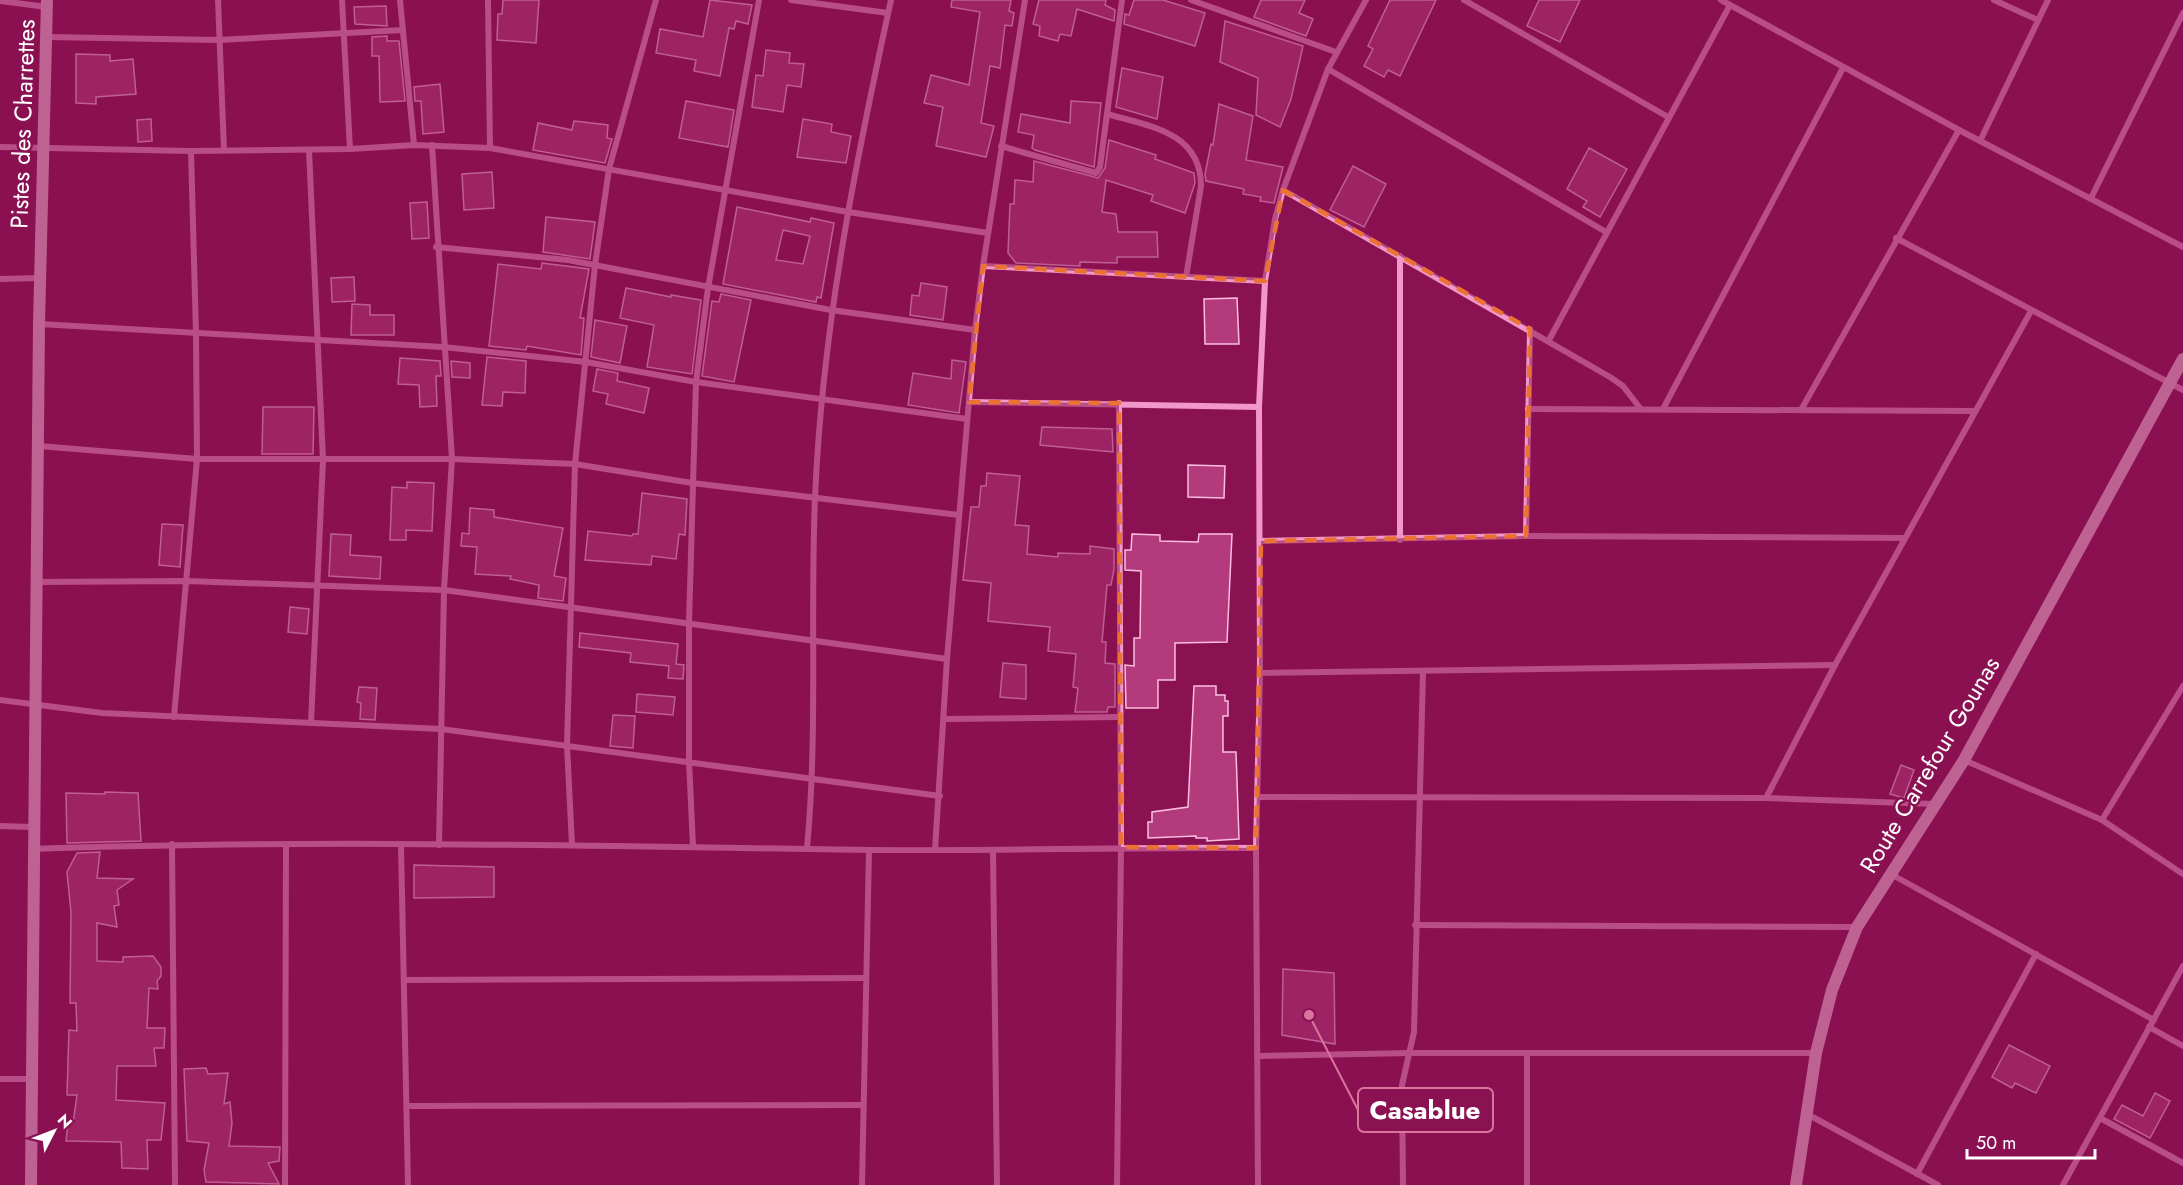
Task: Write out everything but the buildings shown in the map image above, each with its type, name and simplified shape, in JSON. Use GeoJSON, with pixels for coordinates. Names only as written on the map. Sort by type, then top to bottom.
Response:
{"type":"FeatureCollection","features":[{"type":"Feature","properties":{"kind":"main road","name":"Pistes des Charrettes"},"geometry":{"type":"LineString","coordinates":[[31,1185],[32,849],[39,446],[39,278],[47,3]]}},
{"type":"Feature","properties":{"kind":"main road","name":"Route Carrefour Gounas"},"geometry":{"type":"LineString","coordinates":[[1796,1185],[1816,1053],[1832,990],[1857,927],[1889,873],[1964,760],[2183,358]]}},
{"type":"Feature","properties":{"kind":"street"},"geometry":{"type":"LineString","coordinates":[[218,0],[224,150]]}},
{"type":"Feature","properties":{"kind":"street"},"geometry":{"type":"LineString","coordinates":[[342,0],[346,35],[350,149]]}},
{"type":"Feature","properties":{"kind":"street"},"geometry":{"type":"LineString","coordinates":[[400,0],[414,145]]}},
{"type":"Feature","properties":{"kind":"street"},"geometry":{"type":"LineString","coordinates":[[488,0],[490,148]]}},
{"type":"Feature","properties":{"kind":"street"},"geometry":{"type":"LineString","coordinates":[[572,845],[567,745],[575,464],[595,265],[609,169],[656,0]]}},
{"type":"Feature","properties":{"kind":"street"},"geometry":{"type":"LineString","coordinates":[[693,846],[689,761],[689,623],[696,382],[708,288],[759,0]]}},
{"type":"Feature","properties":{"kind":"street"},"geometry":{"type":"LineString","coordinates":[[791,0],[888,13]]}},
{"type":"Feature","properties":{"kind":"street"},"geometry":{"type":"LineString","coordinates":[[807,848],[814,779],[815,498],[831,310],[848,212],[891,0]]}},
{"type":"Feature","properties":{"kind":"street"},"geometry":{"type":"LineString","coordinates":[[935,850],[947,659],[975,330],[982,266],[1024,0]]}},
{"type":"Feature","properties":{"kind":"street"},"geometry":{"type":"LineString","coordinates":[[1001,146],[1096,173],[1100,167],[1122,0]]}},
{"type":"Feature","properties":{"kind":"street"},"geometry":{"type":"LineString","coordinates":[[1191,0],[1336,51]]}},
{"type":"Feature","properties":{"kind":"street"},"geometry":{"type":"LineString","coordinates":[[1258,1185],[1256,848],[1261,541],[1259,407],[1265,281],[1275,219],[1283,190],[1328,69],[1366,0]]}},
{"type":"Feature","properties":{"kind":"street"},"geometry":{"type":"LineString","coordinates":[[1464,0],[1668,117]]}},
{"type":"Feature","properties":{"kind":"street"},"geometry":{"type":"LineString","coordinates":[[1721,0],[1843,68],[2183,247]]}},
{"type":"Feature","properties":{"kind":"street"},"geometry":{"type":"LineString","coordinates":[[1994,0],[2038,20]]}},
{"type":"Feature","properties":{"kind":"street"},"geometry":{"type":"LineString","coordinates":[[1980,141],[2048,0]]}},
{"type":"Feature","properties":{"kind":"street"},"geometry":{"type":"LineString","coordinates":[[0,1],[47,3]]}},
{"type":"Feature","properties":{"kind":"street"},"geometry":{"type":"LineString","coordinates":[[1549,340],[1730,4]]}},
{"type":"Feature","properties":{"kind":"street"},"geometry":{"type":"LineString","coordinates":[[2091,198],[2183,13]]}},
{"type":"Feature","properties":{"kind":"street"},"geometry":{"type":"LineString","coordinates":[[46,37],[219,40],[346,35],[404,30]]}},
{"type":"Feature","properties":{"kind":"street"},"geometry":{"type":"LineString","coordinates":[[1663,409],[1843,68]]}},
{"type":"Feature","properties":{"kind":"street"},"geometry":{"type":"LineString","coordinates":[[1328,69],[1606,232]]}},
{"type":"Feature","properties":{"kind":"street"},"geometry":{"type":"LineString","coordinates":[[1107,114],[1155,128],[1178,138],[1196,155],[1201,171],[1201,186],[1186,277]]}},
{"type":"Feature","properties":{"kind":"street"},"geometry":{"type":"LineString","coordinates":[[1801,410],[1959,130]]}},
{"type":"Feature","properties":{"kind":"street"},"geometry":{"type":"LineString","coordinates":[[0,147],[191,151],[350,149],[414,145],[490,148],[725,188],[848,212],[988,233]]}},
{"type":"Feature","properties":{"kind":"street"},"geometry":{"type":"LineString","coordinates":[[432,145],[436,247],[452,459],[444,590],[439,845]]}},
{"type":"Feature","properties":{"kind":"street"},"geometry":{"type":"LineString","coordinates":[[309,150],[323,460],[311,723]]}},
{"type":"Feature","properties":{"kind":"street"},"geometry":{"type":"LineString","coordinates":[[174,717],[197,459],[191,151]]}},
{"type":"Feature","properties":{"kind":"street"},"geometry":{"type":"LineString","coordinates":[[1283,190],[1549,340],[1623,386],[1640,408]]}},
{"type":"Feature","properties":{"kind":"street"},"geometry":{"type":"LineString","coordinates":[[1896,238],[2031,312],[2183,390]]}},
{"type":"Feature","properties":{"kind":"street"},"geometry":{"type":"LineString","coordinates":[[436,247],[595,265],[831,310],[975,330]]}},
{"type":"Feature","properties":{"kind":"street"},"geometry":{"type":"LineString","coordinates":[[1400,256],[1400,540]]}},
{"type":"Feature","properties":{"kind":"street"},"geometry":{"type":"LineString","coordinates":[[982,266],[1265,281]]}},
{"type":"Feature","properties":{"kind":"street"},"geometry":{"type":"LineString","coordinates":[[0,279],[39,278]]}},
{"type":"Feature","properties":{"kind":"street"},"geometry":{"type":"LineString","coordinates":[[1766,798],[1835,664],[2031,312]]}},
{"type":"Feature","properties":{"kind":"street"},"geometry":{"type":"LineString","coordinates":[[39,324],[443,347],[586,362],[696,382],[967,419]]}},
{"type":"Feature","properties":{"kind":"street"},"geometry":{"type":"LineString","coordinates":[[1526,536],[1530,329]]}},
{"type":"Feature","properties":{"kind":"street"},"geometry":{"type":"LineString","coordinates":[[969,402],[1259,407]]}},
{"type":"Feature","properties":{"kind":"street"},"geometry":{"type":"LineString","coordinates":[[1118,1185],[1121,847],[1119,403]]}},
{"type":"Feature","properties":{"kind":"street"},"geometry":{"type":"LineString","coordinates":[[1528,409],[1975,411]]}},
{"type":"Feature","properties":{"kind":"street"},"geometry":{"type":"LineString","coordinates":[[39,446],[197,459],[452,459],[575,464],[692,483],[959,515]]}},
{"type":"Feature","properties":{"kind":"street"},"geometry":{"type":"LineString","coordinates":[[1261,541],[1526,536],[1905,538]]}},
{"type":"Feature","properties":{"kind":"street"},"geometry":{"type":"LineString","coordinates":[[37,582],[187,581],[444,590],[570,605],[814,642],[947,659]]}},
{"type":"Feature","properties":{"kind":"street"},"geometry":{"type":"LineString","coordinates":[[1260,672],[1835,664]]}},
{"type":"Feature","properties":{"kind":"street"},"geometry":{"type":"LineString","coordinates":[[1403,1185],[1402,1085],[1411,1053],[1414,1021],[1423,671]]}},
{"type":"Feature","properties":{"kind":"street"},"geometry":{"type":"LineString","coordinates":[[2102,820],[2183,686]]}},
{"type":"Feature","properties":{"kind":"street"},"geometry":{"type":"LineString","coordinates":[[0,700],[69,711],[441,729],[940,796]]}},
{"type":"Feature","properties":{"kind":"street"},"geometry":{"type":"LineString","coordinates":[[944,719],[1119,717]]}},
{"type":"Feature","properties":{"kind":"street"},"geometry":{"type":"LineString","coordinates":[[1964,760],[2102,820],[2183,874]]}},
{"type":"Feature","properties":{"kind":"street"},"geometry":{"type":"LineString","coordinates":[[1257,797],[1766,798],[1934,804]]}},
{"type":"Feature","properties":{"kind":"street"},"geometry":{"type":"LineString","coordinates":[[0,826],[33,827]]}},
{"type":"Feature","properties":{"kind":"street"},"geometry":{"type":"LineString","coordinates":[[32,849],[172,844],[693,846],[868,850],[1256,848]]}},
{"type":"Feature","properties":{"kind":"street"},"geometry":{"type":"LineString","coordinates":[[172,844],[175,1185]]}},
{"type":"Feature","properties":{"kind":"street"},"geometry":{"type":"LineString","coordinates":[[285,1185],[286,845]]}},
{"type":"Feature","properties":{"kind":"street"},"geometry":{"type":"LineString","coordinates":[[401,845],[408,1185]]}},
{"type":"Feature","properties":{"kind":"street"},"geometry":{"type":"LineString","coordinates":[[862,1185],[868,850]]}},
{"type":"Feature","properties":{"kind":"street"},"geometry":{"type":"LineString","coordinates":[[993,850],[997,1185]]}},
{"type":"Feature","properties":{"kind":"street"},"geometry":{"type":"LineString","coordinates":[[1889,873],[2154,1020]]}},
{"type":"Feature","properties":{"kind":"street"},"geometry":{"type":"LineString","coordinates":[[1415,925],[1857,927]]}},
{"type":"Feature","properties":{"kind":"street"},"geometry":{"type":"LineString","coordinates":[[1917,1174],[2036,954]]}},
{"type":"Feature","properties":{"kind":"street"},"geometry":{"type":"LineString","coordinates":[[2064,1185],[2183,966]]}},
{"type":"Feature","properties":{"kind":"street"},"geometry":{"type":"LineString","coordinates":[[404,980],[865,978]]}},
{"type":"Feature","properties":{"kind":"street"},"geometry":{"type":"LineString","coordinates":[[2149,1027],[2183,1046]]}},
{"type":"Feature","properties":{"kind":"street"},"geometry":{"type":"LineString","coordinates":[[1257,1056],[1411,1053],[1816,1053]]}},
{"type":"Feature","properties":{"kind":"street"},"geometry":{"type":"LineString","coordinates":[[1527,1053],[1527,1185]]}},
{"type":"Feature","properties":{"kind":"street"},"geometry":{"type":"LineString","coordinates":[[0,1079],[31,1079]]}},
{"type":"Feature","properties":{"kind":"street"},"geometry":{"type":"LineString","coordinates":[[408,1106],[863,1105]]}},
{"type":"Feature","properties":{"kind":"street"},"geometry":{"type":"LineString","coordinates":[[1806,1114],[1938,1185]]}},
{"type":"Feature","properties":{"kind":"street"},"geometry":{"type":"LineString","coordinates":[[2100,1118],[2183,1162]]}},
{"type":"Feature","properties":{"kind":"highlighted area"},"geometry":{"type":"Polygon","coordinates":[[[1283,190],[1530,329],[1526,536],[1261,541],[1256,848],[1121,847],[1119,403],[969,402],[983,266],[1265,281],[1283,190]]]}},
{"type":"Feature","properties":{"kind":"place","name":"Casablue"},"geometry":{"type":"Point","coordinates":[1309,1015]}}]}
